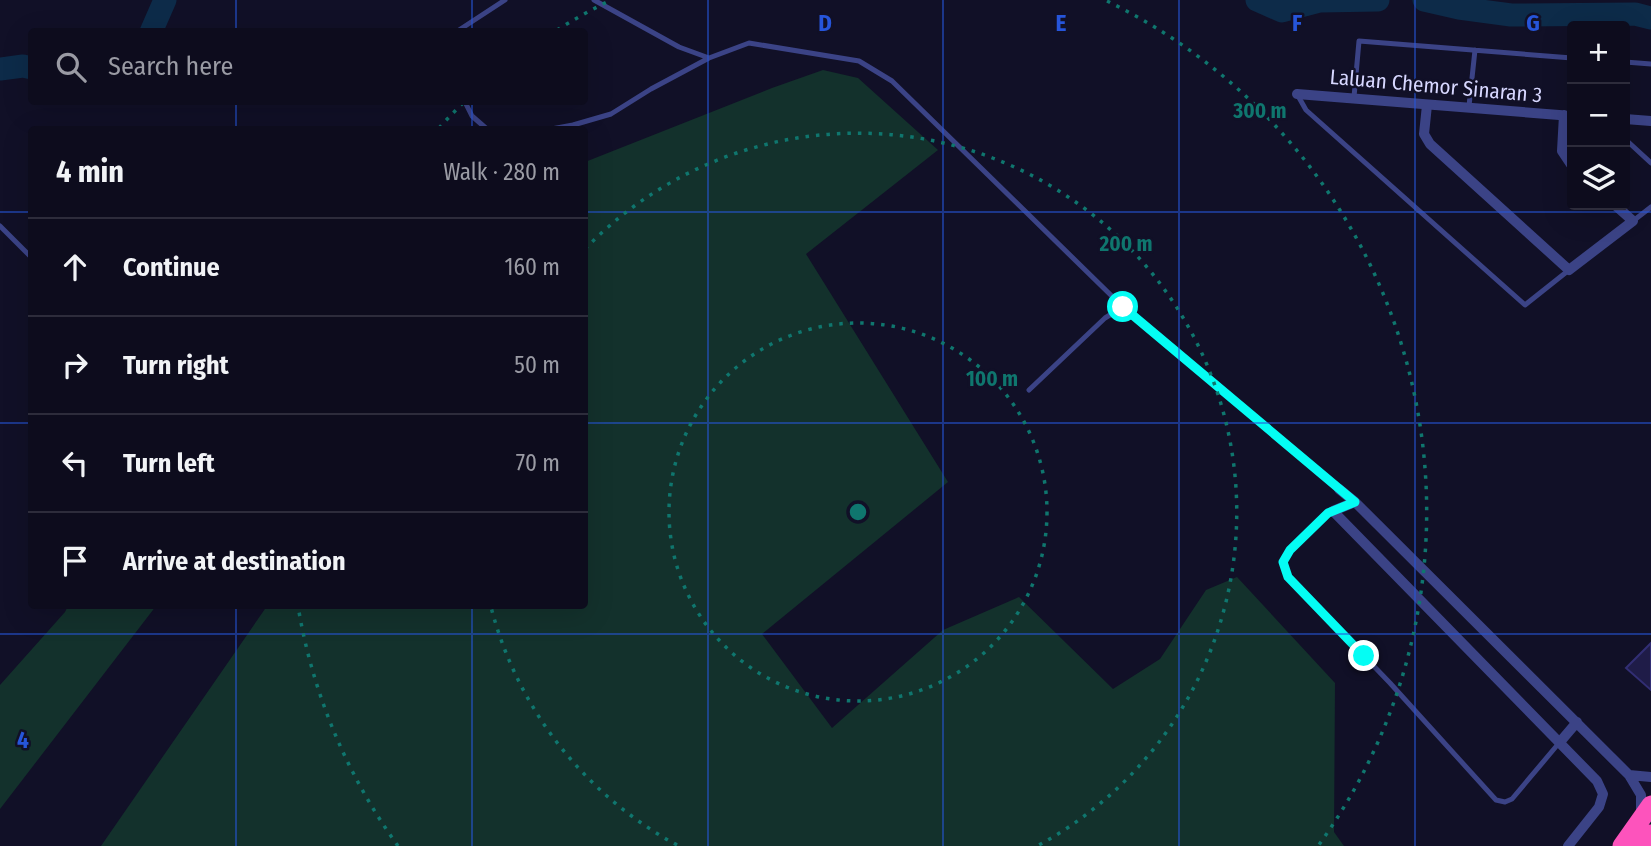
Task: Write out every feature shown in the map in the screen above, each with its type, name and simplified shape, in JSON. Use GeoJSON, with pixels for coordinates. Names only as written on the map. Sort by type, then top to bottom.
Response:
{"type":"FeatureCollection","features":[{"type":"Feature","properties":{"kind":"highway"},"geometry":{"type":"LineString","coordinates":[[1642,846],[1651,805]]}},
{"type":"Feature","properties":{"kind":"highway"},"geometry":{"type":"LineString","coordinates":[[1622,846],[1645,828]]}},
{"type":"Feature","properties":{"kind":"street","name":"Laluan Chemor Sinaran 3"},"geometry":{"type":"LineString","coordinates":[[1297,94],[1567,116]]}},
{"type":"Feature","properties":{"kind":"street"},"geometry":{"type":"LineString","coordinates":[[1427,105],[1424,134],[1430,145],[1569,270],[1633,221],[1621,210]]}},
{"type":"Feature","properties":{"kind":"street"},"geometry":{"type":"LineString","coordinates":[[1630,119],[1651,121]]}},
{"type":"Feature","properties":{"kind":"street"},"geometry":{"type":"LineString","coordinates":[[1567,122],[1562,151],[1567,158]]}},
{"type":"Feature","properties":{"kind":"street"},"geometry":{"type":"LineString","coordinates":[[1339,489],[1629,775],[1641,795],[1645,828]]}},
{"type":"Feature","properties":{"kind":"street"},"geometry":{"type":"LineString","coordinates":[[1355,502],[1333,511],[1597,781],[1603,794],[1599,807],[1568,846]]}},
{"type":"Feature","properties":{"kind":"street"},"geometry":{"type":"LineString","coordinates":[[1560,742],[1577,722]]}},
{"type":"Feature","properties":{"kind":"street"},"geometry":{"type":"LineString","coordinates":[[1629,775],[1651,777]]}},
{"type":"Feature","properties":{"kind":"lane"},"geometry":{"type":"LineString","coordinates":[[462,28],[506,0]]}},
{"type":"Feature","properties":{"kind":"lane"},"geometry":{"type":"LineString","coordinates":[[594,0],[679,47],[709,58]]}},
{"type":"Feature","properties":{"kind":"lane"},"geometry":{"type":"LineString","coordinates":[[1354,99],[1359,41],[1567,58]]}},
{"type":"Feature","properties":{"kind":"lane"},"geometry":{"type":"LineString","coordinates":[[567,126],[611,114],[709,58],[749,43],[859,61],[892,80],[1123,307],[1339,489]]}},
{"type":"Feature","properties":{"kind":"lane"},"geometry":{"type":"LineString","coordinates":[[1469,108],[1475,50]]}},
{"type":"Feature","properties":{"kind":"lane"},"geometry":{"type":"LineString","coordinates":[[1630,62],[1651,64]]}},
{"type":"Feature","properties":{"kind":"lane"},"geometry":{"type":"LineString","coordinates":[[1297,94],[1306,110],[1525,305],[1569,270]]}},
{"type":"Feature","properties":{"kind":"lane"},"geometry":{"type":"LineString","coordinates":[[466,105],[472,116],[483,126]]}},
{"type":"Feature","properties":{"kind":"lane"},"geometry":{"type":"LineString","coordinates":[[1630,144],[1651,163]]}},
{"type":"Feature","properties":{"kind":"lane"},"geometry":{"type":"LineString","coordinates":[[1633,221],[1651,207]]}},
{"type":"Feature","properties":{"kind":"lane"},"geometry":{"type":"LineString","coordinates":[[0,226],[28,254]]}},
{"type":"Feature","properties":{"kind":"lane"},"geometry":{"type":"LineString","coordinates":[[1029,390],[1105,318],[1123,307]]}},
{"type":"Feature","properties":{"kind":"lane"},"geometry":{"type":"LineString","coordinates":[[1333,511],[1319,520],[1285,556],[1284,569],[1288,577],[1390,683],[1496,800],[1505,802],[1513,799],[1560,742]]}},
{"type":"Feature","properties":{"kind":"green space"},"geometry":{"type":"Polygon","coordinates":[[[823,70],[858,78],[938,150],[806,254],[948,482],[762,634],[832,728],[943,630],[1019,597],[1113,689],[1160,659],[1206,590],[1237,577],[1335,683],[1334,832],[1344,846],[101,846],[265,609],[588,609],[588,161],[823,70]]]}},
{"type":"Feature","properties":{"kind":"green space"},"geometry":{"type":"Polygon","coordinates":[[[66,609],[154,609],[0,809],[0,685],[66,609]]]}},
{"type":"Feature","properties":{"kind":"building"},"geometry":{"type":"Polygon","coordinates":[[[1651,643],[1651,690],[1626,668],[1651,643]]]}},
{"type":"Feature","properties":{"kind":"waterway"},"geometry":{"type":"LineString","coordinates":[[153,28],[165,0]]}},
{"type":"Feature","properties":{"kind":"waterway"},"geometry":{"type":"LineString","coordinates":[[1257,0],[1282,11],[1320,1],[1378,0]]}},
{"type":"Feature","properties":{"kind":"waterway"},"geometry":{"type":"LineString","coordinates":[[1424,0],[1511,15],[1635,14],[1651,18]]}},
{"type":"Feature","properties":{"kind":"waterway"},"geometry":{"type":"LineString","coordinates":[[0,69],[28,67]]}},
{"type":"Feature","properties":{"kind":"route"},"geometry":{"type":"LineString","coordinates":[[1123,307],[1355,502],[1328,513],[1319,520],[1290,550],[1283,562],[1288,577],[1364,656]]}}]}
